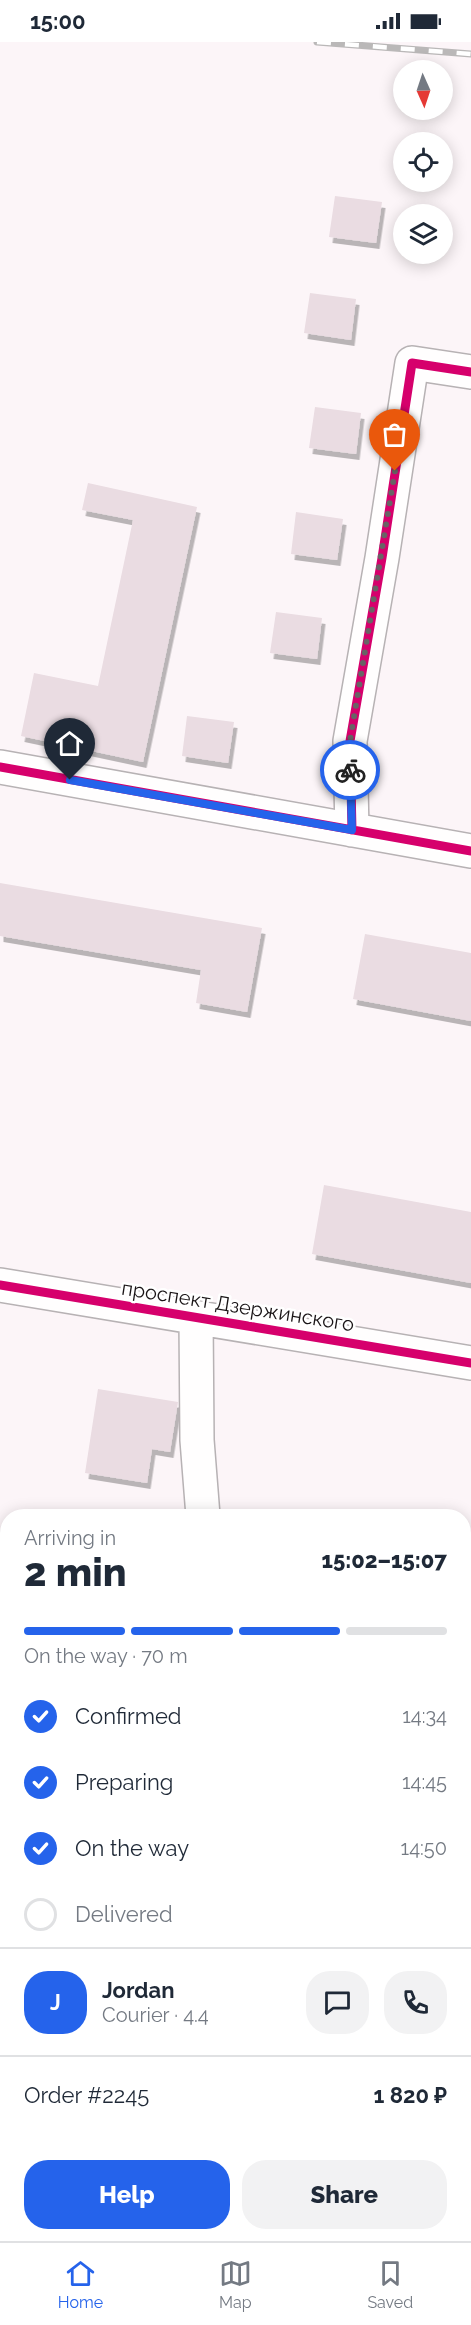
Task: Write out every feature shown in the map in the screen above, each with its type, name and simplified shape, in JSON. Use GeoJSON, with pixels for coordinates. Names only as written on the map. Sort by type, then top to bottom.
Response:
{"type":"FeatureCollection","features":[{"type":"Feature","properties":{"kind":"street"},"geometry":{"type":"LineString","coordinates":[[352,830],[350,741],[382,558],[412,363],[471,372]]}},
{"type":"Feature","properties":{"kind":"street"},"geometry":{"type":"LineString","coordinates":[[0,767],[471,851]]}},
{"type":"Feature","properties":{"kind":"street","name":"проспект Дзержинского"},"geometry":{"type":"LineString","coordinates":[[0,1285],[471,1363]]}},
{"type":"Feature","properties":{"kind":"street"},"geometry":{"type":"LineString","coordinates":[[196,1317],[197,1440],[202,1509]]}},
{"type":"Feature","properties":{"kind":"building"},"geometry":{"type":"Polygon","coordinates":[[[335,196],[382,202],[376,243],[329,237],[335,196]]]}},
{"type":"Feature","properties":{"kind":"building"},"geometry":{"type":"Polygon","coordinates":[[[310,293],[356,299],[351,340],[304,333],[310,293]]]}},
{"type":"Feature","properties":{"kind":"building"},"geometry":{"type":"Polygon","coordinates":[[[315,407],[361,413],[356,454],[309,448],[315,407]]]}},
{"type":"Feature","properties":{"kind":"building"},"geometry":{"type":"Polygon","coordinates":[[[88,483],[197,507],[143,762],[21,736],[34,673],[98,686],[133,520],[82,510],[88,483]]]}},
{"type":"Feature","properties":{"kind":"building"},"geometry":{"type":"Polygon","coordinates":[[[296,512],[343,519],[337,560],[291,554],[296,512]]]}},
{"type":"Feature","properties":{"kind":"building"},"geometry":{"type":"Polygon","coordinates":[[[276,612],[322,618],[317,659],[270,653],[276,612]]]}},
{"type":"Feature","properties":{"kind":"building"},"geometry":{"type":"Polygon","coordinates":[[[187,716],[234,722],[228,763],[182,756],[187,716]]]}},
{"type":"Feature","properties":{"kind":"building"},"geometry":{"type":"Polygon","coordinates":[[[0,883],[262,928],[247,1012],[196,1003],[201,970],[0,936],[0,883]]]}},
{"type":"Feature","properties":{"kind":"building"},"geometry":{"type":"Polygon","coordinates":[[[365,934],[471,953],[471,1021],[353,999],[365,934]]]}},
{"type":"Feature","properties":{"kind":"building"},"geometry":{"type":"Polygon","coordinates":[[[324,1185],[471,1212],[471,1283],[312,1254],[324,1185]]]}},
{"type":"Feature","properties":{"kind":"building"},"geometry":{"type":"Polygon","coordinates":[[[98,1389],[178,1402],[170,1452],[152,1449],[147,1483],[85,1473],[98,1389]]]}},
{"type":"Feature","properties":{"kind":"railway"},"geometry":{"type":"LineString","coordinates":[[317,42],[471,54]]}},
{"type":"Feature","properties":{"kind":"cycle path"},"geometry":{"type":"LineString","coordinates":[[352,830],[350,741],[382,558],[412,363],[471,372]]}},
{"type":"Feature","properties":{"kind":"cycle path"},"geometry":{"type":"LineString","coordinates":[[0,767],[471,851]]}},
{"type":"Feature","properties":{"kind":"cycle path"},"geometry":{"type":"LineString","coordinates":[[0,1285],[471,1363]]}},
{"type":"Feature","properties":{"kind":"way so far"},"geometry":{"type":"LineString","coordinates":[[350,770],[350,741],[395,471]]}},
{"type":"Feature","properties":{"kind":"route"},"geometry":{"type":"LineString","coordinates":[[70,780],[352,830],[350,770]]}}]}
